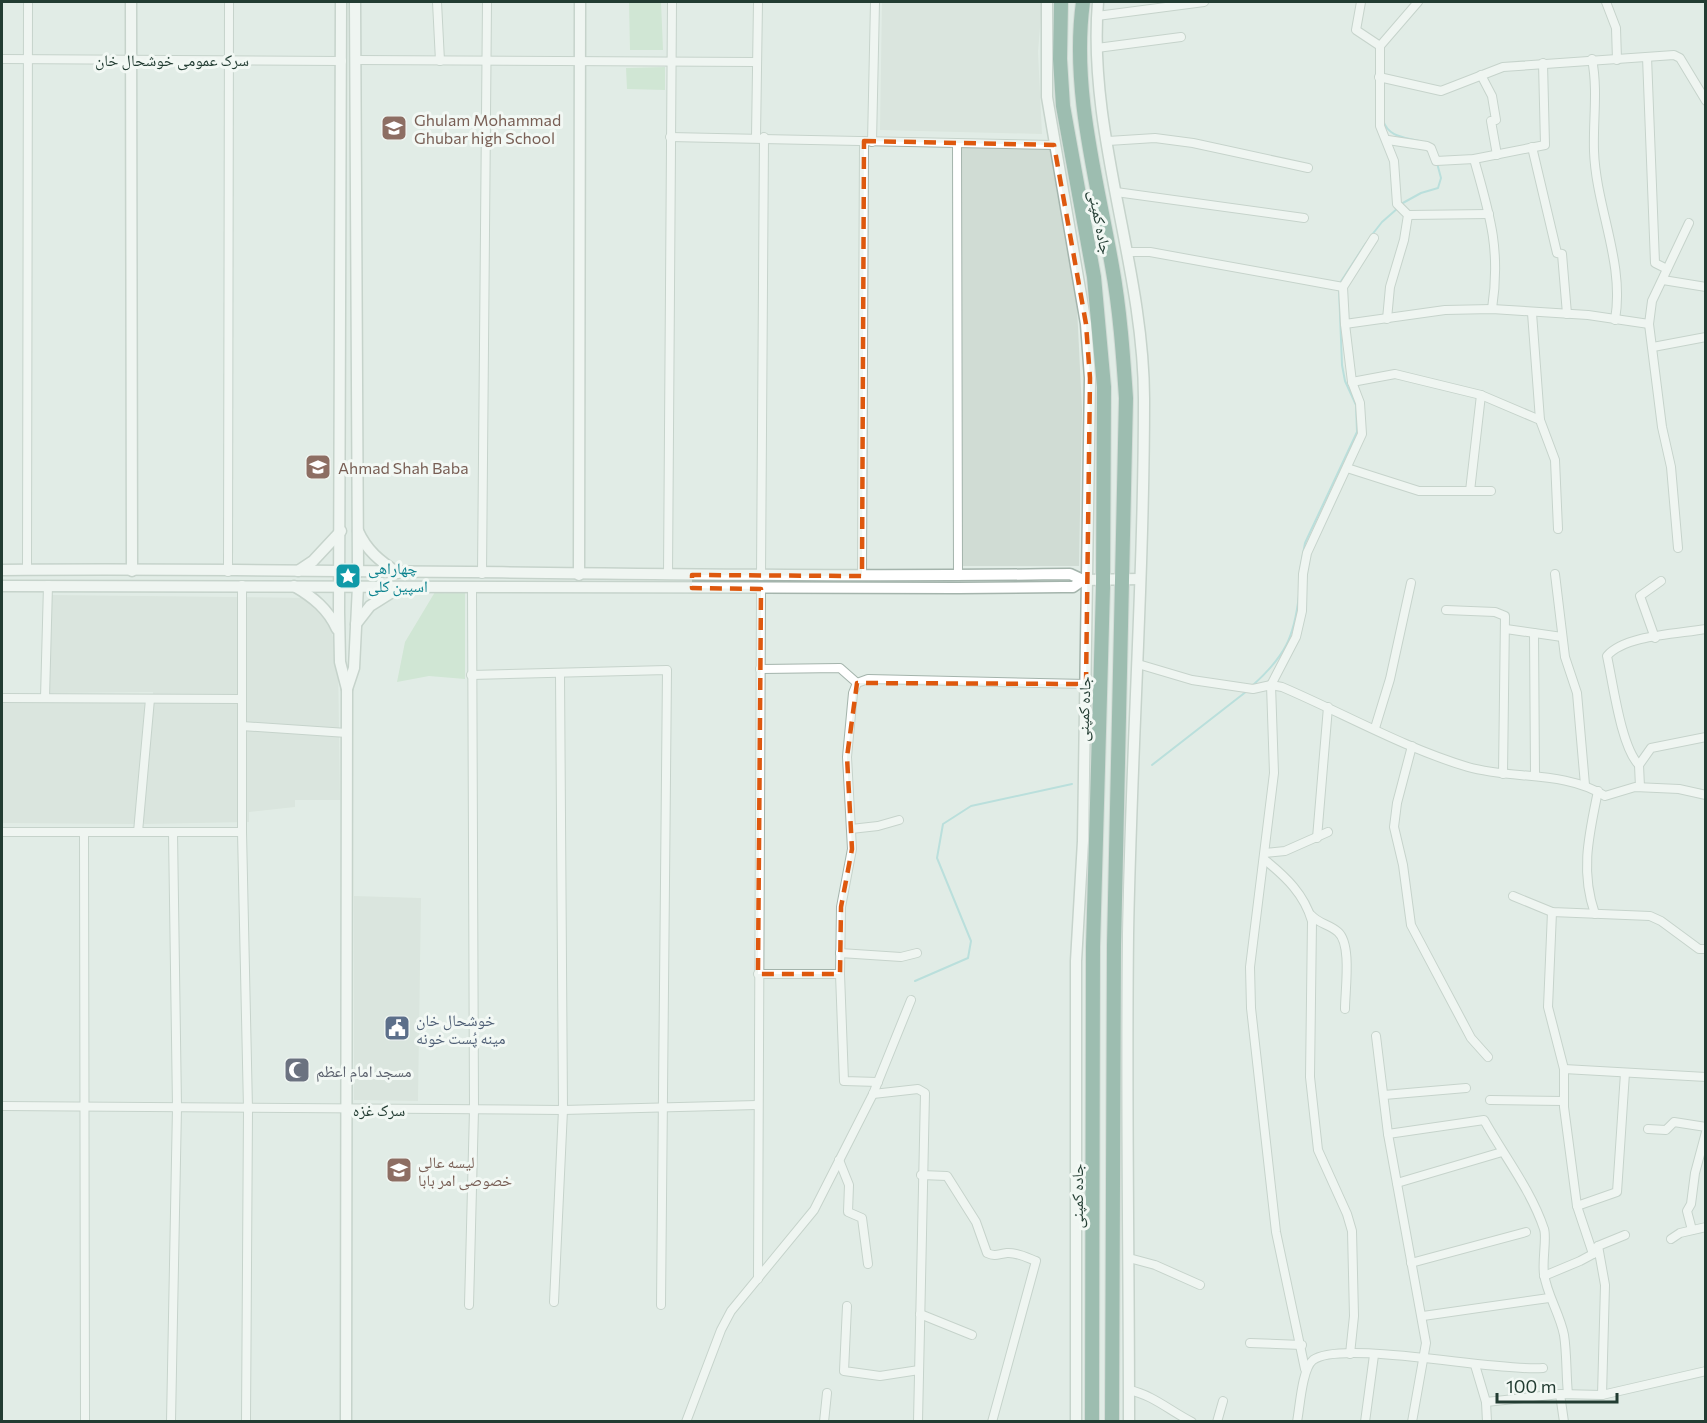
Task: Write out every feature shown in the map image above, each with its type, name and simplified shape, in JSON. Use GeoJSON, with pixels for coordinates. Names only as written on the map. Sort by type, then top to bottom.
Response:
{"type":"FeatureCollection","features":[{"type":"Feature","properties":{"kind":"highway","name":"جاده کمپنی"},"geometry":{"type":"LineString","coordinates":[[1061,2],[1052,19],[1063,106],[1094,277],[1101,333],[1104,387],[1091,580],[1092,1422]]}},
{"type":"Feature","properties":{"kind":"highway","name":"جاده کمپنی"},"geometry":{"type":"LineString","coordinates":[[1083,2],[1081,68],[1084,109],[1123,343],[1126,399],[1114,945],[1112,1422]]}},
{"type":"Feature","properties":{"kind":"street"},"geometry":{"type":"LineString","coordinates":[[27,570],[28,2]]}},
{"type":"Feature","properties":{"kind":"street"},"geometry":{"type":"LineString","coordinates":[[131,2],[132,571]]}},
{"type":"Feature","properties":{"kind":"street"},"geometry":{"type":"LineString","coordinates":[[228,572],[229,2]]}},
{"type":"Feature","properties":{"kind":"street"},"geometry":{"type":"LineString","coordinates":[[342,2],[339,633],[340,662],[347,689],[346,1422]]}},
{"type":"Feature","properties":{"kind":"street"},"geometry":{"type":"LineString","coordinates":[[347,689],[354,668],[358,572],[355,2]]}},
{"type":"Feature","properties":{"kind":"street"},"geometry":{"type":"LineString","coordinates":[[437,2],[440,61]]}},
{"type":"Feature","properties":{"kind":"street"},"geometry":{"type":"LineString","coordinates":[[482,574],[487,2]]}},
{"type":"Feature","properties":{"kind":"street"},"geometry":{"type":"LineString","coordinates":[[579,575],[580,2]]}},
{"type":"Feature","properties":{"kind":"street"},"geometry":{"type":"LineString","coordinates":[[668,575],[672,2]]}},
{"type":"Feature","properties":{"kind":"street"},"geometry":{"type":"LineString","coordinates":[[758,2],[756,62],[760,137],[760,576]]}},
{"type":"Feature","properties":{"kind":"street"},"geometry":{"type":"LineString","coordinates":[[862,576],[868,141],[875,2]]}},
{"type":"Feature","properties":{"kind":"street"},"geometry":{"type":"LineString","coordinates":[[1047,2],[1052,19],[1047,97],[1087,334],[1090,378],[1091,580],[1086,684],[1083,841],[1076,961],[1076,1422]]}},
{"type":"Feature","properties":{"kind":"street"},"geometry":{"type":"LineString","coordinates":[[1098,2],[1096,48],[1108,141],[1127,252],[1144,395],[1138,664],[1128,937],[1129,1422]]}},
{"type":"Feature","properties":{"kind":"street"},"geometry":{"type":"LineString","coordinates":[[1097,16],[1204,2]]}},
{"type":"Feature","properties":{"kind":"street"},"geometry":{"type":"LineString","coordinates":[[1361,2],[1356,30],[1380,46]]}},
{"type":"Feature","properties":{"kind":"street"},"geometry":{"type":"LineString","coordinates":[[1418,2],[1380,46],[1380,126],[1388,140],[1394,161],[1397,204],[1408,215],[1490,214]]}},
{"type":"Feature","properties":{"kind":"street"},"geometry":{"type":"LineString","coordinates":[[1606,2],[1616,28],[1617,60]]}},
{"type":"Feature","properties":{"kind":"street"},"geometry":{"type":"LineString","coordinates":[[1096,48],[1180,37]]}},
{"type":"Feature","properties":{"kind":"street"},"geometry":{"type":"LineString","coordinates":[[1379,77],[1441,91],[1503,67],[1674,55],[1680,58],[1706,101]]}},
{"type":"Feature","properties":{"kind":"street"},"geometry":{"type":"LineString","coordinates":[[1647,57],[1653,183],[1653,250],[1655,263],[1667,269]]}},
{"type":"Feature","properties":{"kind":"street","name":"سرک عمومی خوشحال خان"},"geometry":{"type":"LineString","coordinates":[[2,58],[342,61]]}},
{"type":"Feature","properties":{"kind":"street"},"geometry":{"type":"LineString","coordinates":[[1592,59],[1597,88],[1594,152],[1617,287],[1615,320]]}},
{"type":"Feature","properties":{"kind":"street"},"geometry":{"type":"LineString","coordinates":[[356,60],[756,62]]}},
{"type":"Feature","properties":{"kind":"street"},"geometry":{"type":"LineString","coordinates":[[1388,140],[1427,146],[1431,148],[1436,161],[1474,159],[1546,145],[1543,63]]}},
{"type":"Feature","properties":{"kind":"street"},"geometry":{"type":"LineString","coordinates":[[1481,75],[1494,103],[1496,119],[1491,122],[1497,155]]}},
{"type":"Feature","properties":{"kind":"street"},"geometry":{"type":"LineString","coordinates":[[670,137],[760,137],[1054,145]]}},
{"type":"Feature","properties":{"kind":"street"},"geometry":{"type":"LineString","coordinates":[[1108,141],[1155,138],[1193,143],[1308,168]]}},
{"type":"Feature","properties":{"kind":"street"},"geometry":{"type":"LineString","coordinates":[[341,139],[354,139]]}},
{"type":"Feature","properties":{"kind":"street"},"geometry":{"type":"LineString","coordinates":[[957,143],[958,576]]}},
{"type":"Feature","properties":{"kind":"street"},"geometry":{"type":"LineString","coordinates":[[1532,147],[1557,252],[1562,254],[1567,314]]}},
{"type":"Feature","properties":{"kind":"street"},"geometry":{"type":"LineString","coordinates":[[1474,159],[1490,214],[1497,263],[1492,309]]}},
{"type":"Feature","properties":{"kind":"street"},"geometry":{"type":"LineString","coordinates":[[1116,192],[1304,218]]}},
{"type":"Feature","properties":{"kind":"street"},"geometry":{"type":"LineString","coordinates":[[1387,319],[1390,287],[1404,240],[1408,215]]}},
{"type":"Feature","properties":{"kind":"street"},"geometry":{"type":"LineString","coordinates":[[1678,548],[1671,467],[1662,427],[1649,324],[1652,301],[1689,223]]}},
{"type":"Feature","properties":{"kind":"street"},"geometry":{"type":"LineString","coordinates":[[1297,1422],[1305,1369],[1302,1345],[1276,1232],[1251,1008],[1250,967],[1275,772],[1271,686],[1296,637],[1302,611],[1307,553],[1362,434],[1360,404],[1352,382],[1344,324],[1343,287],[1374,238]]}},
{"type":"Feature","properties":{"kind":"street"},"geometry":{"type":"LineString","coordinates":[[1127,252],[1150,252],[1343,287]]}},
{"type":"Feature","properties":{"kind":"street"},"geometry":{"type":"LineString","coordinates":[[1663,280],[1706,286]]}},
{"type":"Feature","properties":{"kind":"street"},"geometry":{"type":"LineString","coordinates":[[1344,324],[1445,310],[1492,309],[1567,314],[1649,324]]}},
{"type":"Feature","properties":{"kind":"street"},"geometry":{"type":"LineString","coordinates":[[1532,313],[1540,420],[1555,460],[1558,529]]}},
{"type":"Feature","properties":{"kind":"street"},"geometry":{"type":"LineString","coordinates":[[1653,347],[1706,337]]}},
{"type":"Feature","properties":{"kind":"street"},"geometry":{"type":"LineString","coordinates":[[1352,382],[1395,374],[1481,395],[1540,420]]}},
{"type":"Feature","properties":{"kind":"street"},"geometry":{"type":"LineString","coordinates":[[1470,491],[1481,395]]}},
{"type":"Feature","properties":{"kind":"street"},"geometry":{"type":"LineString","coordinates":[[1347,468],[1419,491],[1491,491]]}},
{"type":"Feature","properties":{"kind":"street"},"geometry":{"type":"LineString","coordinates":[[357,528],[364,544],[379,560],[398,573]]}},
{"type":"Feature","properties":{"kind":"street"},"geometry":{"type":"LineString","coordinates":[[298,570],[313,561],[341,530]]}},
{"type":"Feature","properties":{"kind":"street"},"geometry":{"type":"LineString","coordinates":[[2,570],[228,572],[298,570],[760,576],[1070,574],[1091,580],[1140,579]]}},
{"type":"Feature","properties":{"kind":"street"},"geometry":{"type":"LineString","coordinates":[[1555,574],[1562,637],[1570,675],[1577,693],[1585,785]]}},
{"type":"Feature","properties":{"kind":"street"},"geometry":{"type":"LineString","coordinates":[[692,575],[692,588]]}},
{"type":"Feature","properties":{"kind":"street"},"geometry":{"type":"LineString","coordinates":[[835,576],[836,588]]}},
{"type":"Feature","properties":{"kind":"street"},"geometry":{"type":"LineString","coordinates":[[2,586],[291,585],[761,589],[1073,587],[1091,580]]}},
{"type":"Feature","properties":{"kind":"street"},"geometry":{"type":"LineString","coordinates":[[1655,638],[1640,596],[1661,581]]}},
{"type":"Feature","properties":{"kind":"street"},"geometry":{"type":"LineString","coordinates":[[1375,728],[1390,680],[1411,583]]}},
{"type":"Feature","properties":{"kind":"street"},"geometry":{"type":"LineString","coordinates":[[45,698],[48,585]]}},
{"type":"Feature","properties":{"kind":"street"},"geometry":{"type":"LineString","coordinates":[[242,585],[242,832],[248,1109],[246,1422]]}},
{"type":"Feature","properties":{"kind":"street"},"geometry":{"type":"LineString","coordinates":[[291,585],[320,604],[331,617],[339,633]]}},
{"type":"Feature","properties":{"kind":"street"},"geometry":{"type":"LineString","coordinates":[[356,624],[370,606],[387,593],[402,586]]}},
{"type":"Feature","properties":{"kind":"street"},"geometry":{"type":"LineString","coordinates":[[469,1305],[474,1110],[472,587]]}},
{"type":"Feature","properties":{"kind":"street"},"geometry":{"type":"LineString","coordinates":[[758,1279],[761,589]]}},
{"type":"Feature","properties":{"kind":"street"},"geometry":{"type":"LineString","coordinates":[[1446,610],[1496,612],[1505,616],[1503,774]]}},
{"type":"Feature","properties":{"kind":"street"},"geometry":{"type":"LineString","coordinates":[[1506,629],[1562,637]]}},
{"type":"Feature","properties":{"kind":"street"},"geometry":{"type":"LineString","coordinates":[[1640,787],[1639,765],[1634,759],[1626,736],[1607,656],[1612,650],[1632,641],[1706,629]]}},
{"type":"Feature","properties":{"kind":"street"},"geometry":{"type":"LineString","coordinates":[[1534,633],[1535,775]]}},
{"type":"Feature","properties":{"kind":"street"},"geometry":{"type":"LineString","coordinates":[[1138,664],[1192,680],[1249,688],[1282,687],[1412,746],[1470,768],[1503,774],[1535,775],[1585,785],[1605,796],[1640,787],[1706,795]]}},
{"type":"Feature","properties":{"kind":"street"},"geometry":{"type":"LineString","coordinates":[[760,669],[840,668],[857,683]]}},
{"type":"Feature","properties":{"kind":"street"},"geometry":{"type":"LineString","coordinates":[[471,675],[667,669],[661,1305]]}},
{"type":"Feature","properties":{"kind":"street"},"geometry":{"type":"LineString","coordinates":[[554,1302],[562,1110],[560,674]]}},
{"type":"Feature","properties":{"kind":"street"},"geometry":{"type":"LineString","coordinates":[[878,1082],[844,1081],[840,974],[841,908],[849,871],[851,829],[847,757],[853,693],[857,683],[868,679],[1086,684]]}},
{"type":"Feature","properties":{"kind":"street"},"geometry":{"type":"LineString","coordinates":[[2,698],[242,699]]}},
{"type":"Feature","properties":{"kind":"street"},"geometry":{"type":"LineString","coordinates":[[138,832],[150,699]]}},
{"type":"Feature","properties":{"kind":"street"},"geometry":{"type":"LineString","coordinates":[[1317,838],[1328,707]]}},
{"type":"Feature","properties":{"kind":"street"},"geometry":{"type":"LineString","coordinates":[[242,726],[347,733]]}},
{"type":"Feature","properties":{"kind":"street"},"geometry":{"type":"LineString","coordinates":[[1639,765],[1651,748],[1706,737]]}},
{"type":"Feature","properties":{"kind":"street"},"geometry":{"type":"LineString","coordinates":[[1412,746],[1397,803],[1394,827],[1403,865],[1411,925],[1471,1038],[1488,1057]]}},
{"type":"Feature","properties":{"kind":"street"},"geometry":{"type":"LineString","coordinates":[[1595,914],[1588,896],[1586,868],[1598,791]]}},
{"type":"Feature","properties":{"kind":"street"},"geometry":{"type":"LineString","coordinates":[[851,829],[878,826],[899,820]]}},
{"type":"Feature","properties":{"kind":"street"},"geometry":{"type":"LineString","coordinates":[[2,832],[242,832]]}},
{"type":"Feature","properties":{"kind":"street"},"geometry":{"type":"LineString","coordinates":[[84,832],[84,1420]]}},
{"type":"Feature","properties":{"kind":"street"},"geometry":{"type":"LineString","coordinates":[[171,1422],[177,1107],[173,832]]}},
{"type":"Feature","properties":{"kind":"street"},"geometry":{"type":"LineString","coordinates":[[1265,856],[1285,851],[1328,832]]}},
{"type":"Feature","properties":{"kind":"street"},"geometry":{"type":"LineString","coordinates":[[1265,856],[1287,878],[1317,922],[1328,925],[1340,934],[1347,948],[1345,1009]]}},
{"type":"Feature","properties":{"kind":"street"},"geometry":{"type":"LineString","coordinates":[[1513,896],[1552,912],[1650,916],[1662,921],[1699,949],[1706,949]]}},
{"type":"Feature","properties":{"kind":"street"},"geometry":{"type":"LineString","coordinates":[[1552,912],[1548,1007],[1564,1069],[1563,1101],[1577,1206],[1593,1254]]}},
{"type":"Feature","properties":{"kind":"street"},"geometry":{"type":"LineString","coordinates":[[1310,914],[1312,921],[1310,1077],[1318,1150],[1347,1214],[1352,1231],[1354,1316],[1350,1354]]}},
{"type":"Feature","properties":{"kind":"street"},"geometry":{"type":"LineString","coordinates":[[840,954],[901,957],[917,953]]}},
{"type":"Feature","properties":{"kind":"street"},"geometry":{"type":"LineString","coordinates":[[758,974],[840,974]]}},
{"type":"Feature","properties":{"kind":"street"},"geometry":{"type":"LineString","coordinates":[[686,1422],[721,1330],[731,1311],[814,1210],[873,1094],[910,1000]]}},
{"type":"Feature","properties":{"kind":"street"},"geometry":{"type":"LineString","coordinates":[[1376,1036],[1388,1134],[1423,1316],[1426,1343],[1412,1422]]}},
{"type":"Feature","properties":{"kind":"street"},"geometry":{"type":"LineString","coordinates":[[1564,1069],[1706,1077]]}},
{"type":"Feature","properties":{"kind":"street"},"geometry":{"type":"LineString","coordinates":[[1577,1206],[1617,1192],[1625,1073]]}},
{"type":"Feature","properties":{"kind":"street"},"geometry":{"type":"LineString","coordinates":[[1384,1095],[1466,1088]]}},
{"type":"Feature","properties":{"kind":"street"},"geometry":{"type":"LineString","coordinates":[[873,1094],[918,1089],[925,1093],[921,1175],[918,1422]]}},
{"type":"Feature","properties":{"kind":"street"},"geometry":{"type":"LineString","coordinates":[[1490,1100],[1563,1101]]}},
{"type":"Feature","properties":{"kind":"street","name":"سرک غزه"},"geometry":{"type":"LineString","coordinates":[[2,1106],[562,1110],[757,1104]]}},
{"type":"Feature","properties":{"kind":"street"},"geometry":{"type":"LineString","coordinates":[[1388,1134],[1482,1119],[1522,1181],[1543,1226],[1545,1234],[1542,1255],[1544,1275],[1549,1298],[1564,1334],[1564,1422]]}},
{"type":"Feature","properties":{"kind":"street"},"geometry":{"type":"LineString","coordinates":[[1648,1130],[1666,1130],[1674,1122],[1706,1130],[1695,1173],[1691,1204],[1687,1211],[1692,1230]]}},
{"type":"Feature","properties":{"kind":"street"},"geometry":{"type":"LineString","coordinates":[[1396,1183],[1502,1152]]}},
{"type":"Feature","properties":{"kind":"street"},"geometry":{"type":"LineString","coordinates":[[839,1160],[849,1185],[848,1212],[862,1218],[868,1264]]}},
{"type":"Feature","properties":{"kind":"street"},"geometry":{"type":"LineString","coordinates":[[921,1175],[947,1176],[976,1222],[987,1253],[994,1256],[1007,1253],[1016,1254],[1036,1261],[1006,1363],[992,1422]]}},
{"type":"Feature","properties":{"kind":"street"},"geometry":{"type":"LineString","coordinates":[[1671,1239],[1680,1233],[1706,1227]]}},
{"type":"Feature","properties":{"kind":"street"},"geometry":{"type":"LineString","coordinates":[[1411,1263],[1526,1232]]}},
{"type":"Feature","properties":{"kind":"street"},"geometry":{"type":"LineString","coordinates":[[1544,1275],[1593,1254],[1598,1246],[1624,1235]]}},
{"type":"Feature","properties":{"kind":"street"},"geometry":{"type":"LineString","coordinates":[[1598,1246],[1605,1285],[1602,1395]]}},
{"type":"Feature","properties":{"kind":"street"},"geometry":{"type":"LineString","coordinates":[[1130,1258],[1155,1265],[1200,1286]]}},
{"type":"Feature","properties":{"kind":"street"},"geometry":{"type":"LineString","coordinates":[[1423,1316],[1549,1298]]}},
{"type":"Feature","properties":{"kind":"street"},"geometry":{"type":"LineString","coordinates":[[847,1306],[844,1371],[880,1376],[919,1370]]}},
{"type":"Feature","properties":{"kind":"street"},"geometry":{"type":"LineString","coordinates":[[920,1314],[972,1335]]}},
{"type":"Feature","properties":{"kind":"street"},"geometry":{"type":"LineString","coordinates":[[1250,1343],[1302,1345]]}},
{"type":"Feature","properties":{"kind":"street"},"geometry":{"type":"LineString","coordinates":[[1305,1369],[1314,1359],[1350,1354],[1424,1358],[1510,1369],[1542,1368]]}},
{"type":"Feature","properties":{"kind":"street"},"geometry":{"type":"LineString","coordinates":[[1365,1422],[1374,1355]]}},
{"type":"Feature","properties":{"kind":"street"},"geometry":{"type":"LineString","coordinates":[[1475,1365],[1486,1402],[1487,1422]]}},
{"type":"Feature","properties":{"kind":"street"},"geometry":{"type":"LineString","coordinates":[[1486,1402],[1564,1394],[1602,1395],[1706,1371]]}},
{"type":"Feature","properties":{"kind":"street"},"geometry":{"type":"LineString","coordinates":[[1129,1390],[1161,1403],[1172,1412],[1192,1422]]}},
{"type":"Feature","properties":{"kind":"street"},"geometry":{"type":"LineString","coordinates":[[824,1422],[827,1393]]}},
{"type":"Feature","properties":{"kind":"street"},"geometry":{"type":"LineString","coordinates":[[1217,1422],[1223,1401]]}},
{"type":"Feature","properties":{"kind":"highlighted area"},"geometry":{"type":"Polygon","coordinates":[[[864,141],[1054,145],[1086,324],[1090,378],[1086,684],[857,683],[847,757],[852,849],[841,907],[840,974],[758,974],[761,589],[692,588],[692,575],[862,576],[864,141]]]}},
{"type":"Feature","properties":{"kind":"shaded area"},"geometry":{"type":"Polygon","coordinates":[[[882,2],[1042,2],[1038,52],[1042,134],[880,130],[882,2]]]}},
{"type":"Feature","properties":{"kind":"shaded area"},"geometry":{"type":"Polygon","coordinates":[[[961,141],[1049,145],[1077,307],[1082,410],[1079,566],[960,566],[961,141]]]}},
{"type":"Feature","properties":{"kind":"shaded area"},"geometry":{"type":"Polygon","coordinates":[[[52,595],[310,598],[329,621],[338,658],[340,800],[295,800],[295,807],[249,812],[249,822],[144,824],[143,797],[153,692],[50,693],[52,595]]]}},
{"type":"Feature","properties":{"kind":"shaded area"},"geometry":{"type":"Polygon","coordinates":[[[2,702],[145,702],[136,824],[2,823],[2,702]]]}},
{"type":"Feature","properties":{"kind":"shaded area"},"geometry":{"type":"Polygon","coordinates":[[[354,896],[421,898],[418,1101],[354,1100],[354,896]]]}},
{"type":"Feature","properties":{"kind":"green space"},"geometry":{"type":"Polygon","coordinates":[[[629,2],[661,2],[663,50],[630,50],[629,2]]]}},
{"type":"Feature","properties":{"kind":"green space"},"geometry":{"type":"Polygon","coordinates":[[[665,67],[665,90],[627,89],[626,68],[665,67]]]}},
{"type":"Feature","properties":{"kind":"green space"},"geometry":{"type":"Polygon","coordinates":[[[465,591],[465,679],[429,676],[397,682],[405,642],[435,592],[465,591]]]}},
{"type":"Feature","properties":{"kind":"waterway"},"geometry":{"type":"LineString","coordinates":[[1383,120],[1385,126],[1393,133],[1419,141]]}},
{"type":"Feature","properties":{"kind":"waterway"},"geometry":{"type":"LineString","coordinates":[[1401,204],[1421,193],[1438,188],[1441,178],[1437,163]]}},
{"type":"Feature","properties":{"kind":"waterway"},"geometry":{"type":"LineString","coordinates":[[1371,236],[1398,208]]}},
{"type":"Feature","properties":{"kind":"waterway"},"geometry":{"type":"LineString","coordinates":[[1340,283],[1366,243]]}},
{"type":"Feature","properties":{"kind":"waterway"},"geometry":{"type":"LineString","coordinates":[[1300,571],[1305,543],[1357,432],[1356,405],[1345,381],[1342,365],[1339,289]]}},
{"type":"Feature","properties":{"kind":"waterway"},"geometry":{"type":"LineString","coordinates":[[1253,685],[1273,665],[1286,645],[1291,635],[1299,595]]}},
{"type":"Feature","properties":{"kind":"waterway"},"geometry":{"type":"LineString","coordinates":[[1152,765],[1247,691]]}},
{"type":"Feature","properties":{"kind":"waterway"},"geometry":{"type":"LineString","coordinates":[[915,981],[968,958],[971,941],[937,858],[943,824],[971,806],[1072,784]]}},
{"type":"Feature","properties":{"kind":"place","name":"Ghulam Mohammad Ghubar high School"},"geometry":{"type":"Point","coordinates":[394,128]}},
{"type":"Feature","properties":{"kind":"place","name":"Ahmad Shah Baba"},"geometry":{"type":"Point","coordinates":[318,467]}},
{"type":"Feature","properties":{"kind":"place","name":"چهاراهی اسپین کلی"},"geometry":{"type":"Point","coordinates":[348,576]}},
{"type":"Feature","properties":{"kind":"place","name":"خوشحال خان مینه پُست خونه"},"geometry":{"type":"Point","coordinates":[397,1028]}},
{"type":"Feature","properties":{"kind":"place","name":"مسجد امام اعظم"},"geometry":{"type":"Point","coordinates":[297,1070]}},
{"type":"Feature","properties":{"kind":"place","name":"لیسه عالی خصوصی امر بابا"},"geometry":{"type":"Point","coordinates":[399,1170]}}]}
